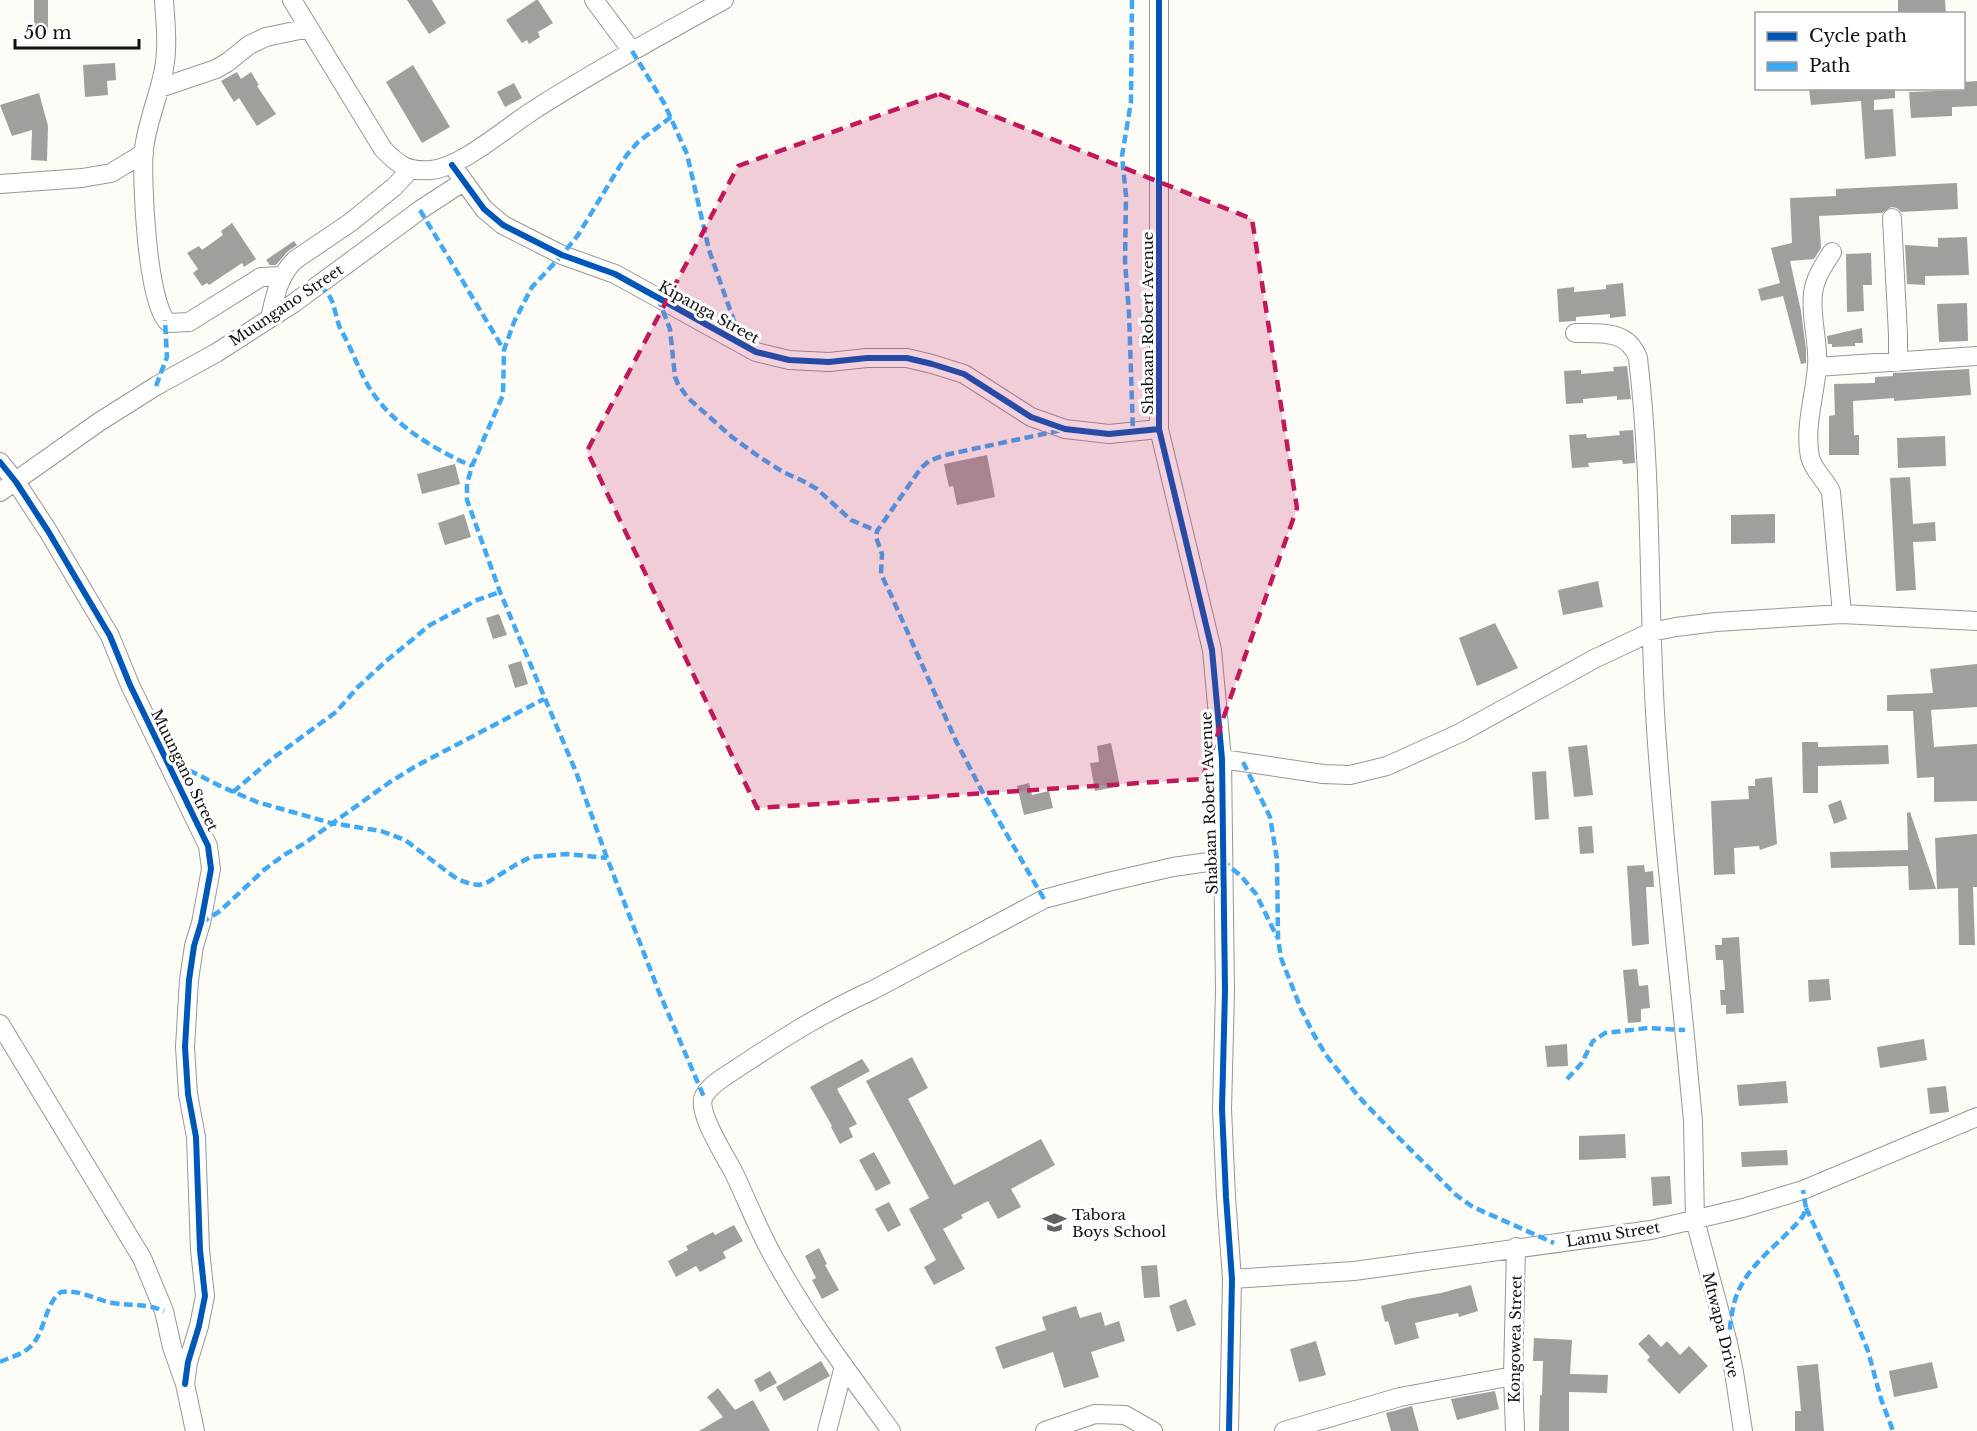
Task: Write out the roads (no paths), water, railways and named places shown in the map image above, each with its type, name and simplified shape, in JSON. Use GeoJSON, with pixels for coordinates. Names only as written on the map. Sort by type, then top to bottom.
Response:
{"type":"FeatureCollection","features":[{"type":"Feature","properties":{"kind":"street"},"geometry":{"type":"LineString","coordinates":[[164,0],[166,51],[159,88],[149,120],[142,191],[152,274],[159,306],[165,320],[177,324],[189,322],[261,277],[282,276]]}},
{"type":"Feature","properties":{"kind":"street"},"geometry":{"type":"LineString","coordinates":[[292,0],[383,149],[397,164],[411,169],[432,170],[452,165],[536,108],[724,0]]}},
{"type":"Feature","properties":{"kind":"street"},"geometry":{"type":"LineString","coordinates":[[594,0],[632,51]]}},
{"type":"Feature","properties":{"kind":"street","name":"Shabaan Robert Avenue"},"geometry":{"type":"LineString","coordinates":[[1159,0],[1159,429],[1212,650],[1222,759],[1225,968],[1222,1109],[1232,1279],[1229,1431]]}},
{"type":"Feature","properties":{"kind":"street"},"geometry":{"type":"LineString","coordinates":[[159,88],[216,69],[228,63],[249,45],[266,37],[309,28]]}},
{"type":"Feature","properties":{"kind":"street"},"geometry":{"type":"LineString","coordinates":[[0,184],[82,178],[111,173],[144,153]]}},
{"type":"Feature","properties":{"kind":"street","name":"Kipanga Street"},"geometry":{"type":"LineString","coordinates":[[452,165],[484,208],[503,225],[562,255],[615,274],[756,352],[789,360],[829,362],[867,358],[907,358],[964,374],[1031,417],[1065,429],[1109,434],[1159,429]]}},
{"type":"Feature","properties":{"kind":"street"},"geometry":{"type":"LineString","coordinates":[[270,318],[282,276],[288,267],[351,222],[394,187],[411,169]]}},
{"type":"Feature","properties":{"kind":"street"},"geometry":{"type":"LineString","coordinates":[[111,173],[123,176],[142,191]]}},
{"type":"Feature","properties":{"kind":"street","name":"Muungano Street"},"geometry":{"type":"LineString","coordinates":[[0,492],[99,422],[156,386],[216,353],[311,292],[463,182]]}},
{"type":"Feature","properties":{"kind":"street"},"geometry":{"type":"LineString","coordinates":[[1892,218],[1898,362]]}},
{"type":"Feature","properties":{"kind":"street"},"geometry":{"type":"LineString","coordinates":[[1833,252],[1819,272],[1813,294],[1817,367],[1810,419],[1809,449],[1811,461],[1832,492],[1842,614]]}},
{"type":"Feature","properties":{"kind":"street","name":"Mtwapa Drive"},"geometry":{"type":"LineString","coordinates":[[1575,333],[1596,333],[1623,338],[1631,344],[1638,358],[1647,473],[1651,632],[1662,806],[1693,1121],[1695,1220],[1732,1362],[1743,1431]]}},
{"type":"Feature","properties":{"kind":"street"},"geometry":{"type":"LineString","coordinates":[[1817,367],[1977,356]]}},
{"type":"Feature","properties":{"kind":"street"},"geometry":{"type":"LineString","coordinates":[[0,462],[16,482]]}},
{"type":"Feature","properties":{"kind":"street","name":"Muungano Street"},"geometry":{"type":"LineString","coordinates":[[16,482],[75,575],[110,636],[130,685],[208,846],[211,870],[190,968],[185,1047],[188,1094],[196,1137],[200,1250],[205,1296],[188,1362],[185,1384]]}},
{"type":"Feature","properties":{"kind":"street"},"geometry":{"type":"LineString","coordinates":[[1222,759],[1323,774],[1350,775],[1387,766],[1460,733],[1553,680],[1651,632],[1716,622],[1842,614],[1977,621]]}},
{"type":"Feature","properties":{"kind":"street"},"geometry":{"type":"LineString","coordinates":[[891,1431],[805,1310],[776,1263],[710,1128],[703,1104],[704,1097],[714,1085],[785,1036],[1044,899],[1141,875],[1222,860]]}},
{"type":"Feature","properties":{"kind":"street","name":"Muungano Street"},"geometry":{"type":"LineString","coordinates":[[0,1024],[142,1258],[164,1311],[172,1347],[185,1384],[195,1431]]}},
{"type":"Feature","properties":{"kind":"street","name":"Lamu Street"},"geometry":{"type":"LineString","coordinates":[[1232,1279],[1354,1271],[1616,1235],[1695,1220],[1803,1190],[1977,1117]]}},
{"type":"Feature","properties":{"kind":"street","name":"Kongowea Street"},"geometry":{"type":"LineString","coordinates":[[1515,1431],[1513,1376],[1516,1247]]}},
{"type":"Feature","properties":{"kind":"street"},"geometry":{"type":"LineString","coordinates":[[827,1431],[844,1366]]}},
{"type":"Feature","properties":{"kind":"street"},"geometry":{"type":"LineString","coordinates":[[1284,1431],[1400,1397],[1513,1376]]}},
{"type":"Feature","properties":{"kind":"street"},"geometry":{"type":"LineString","coordinates":[[1045,1431],[1095,1414],[1125,1415],[1153,1431]]}},
{"type":"Feature","properties":{"kind":"place","name":"Tabora Boys School"},"geometry":{"type":"Point","coordinates":[1054,1223]}}]}
